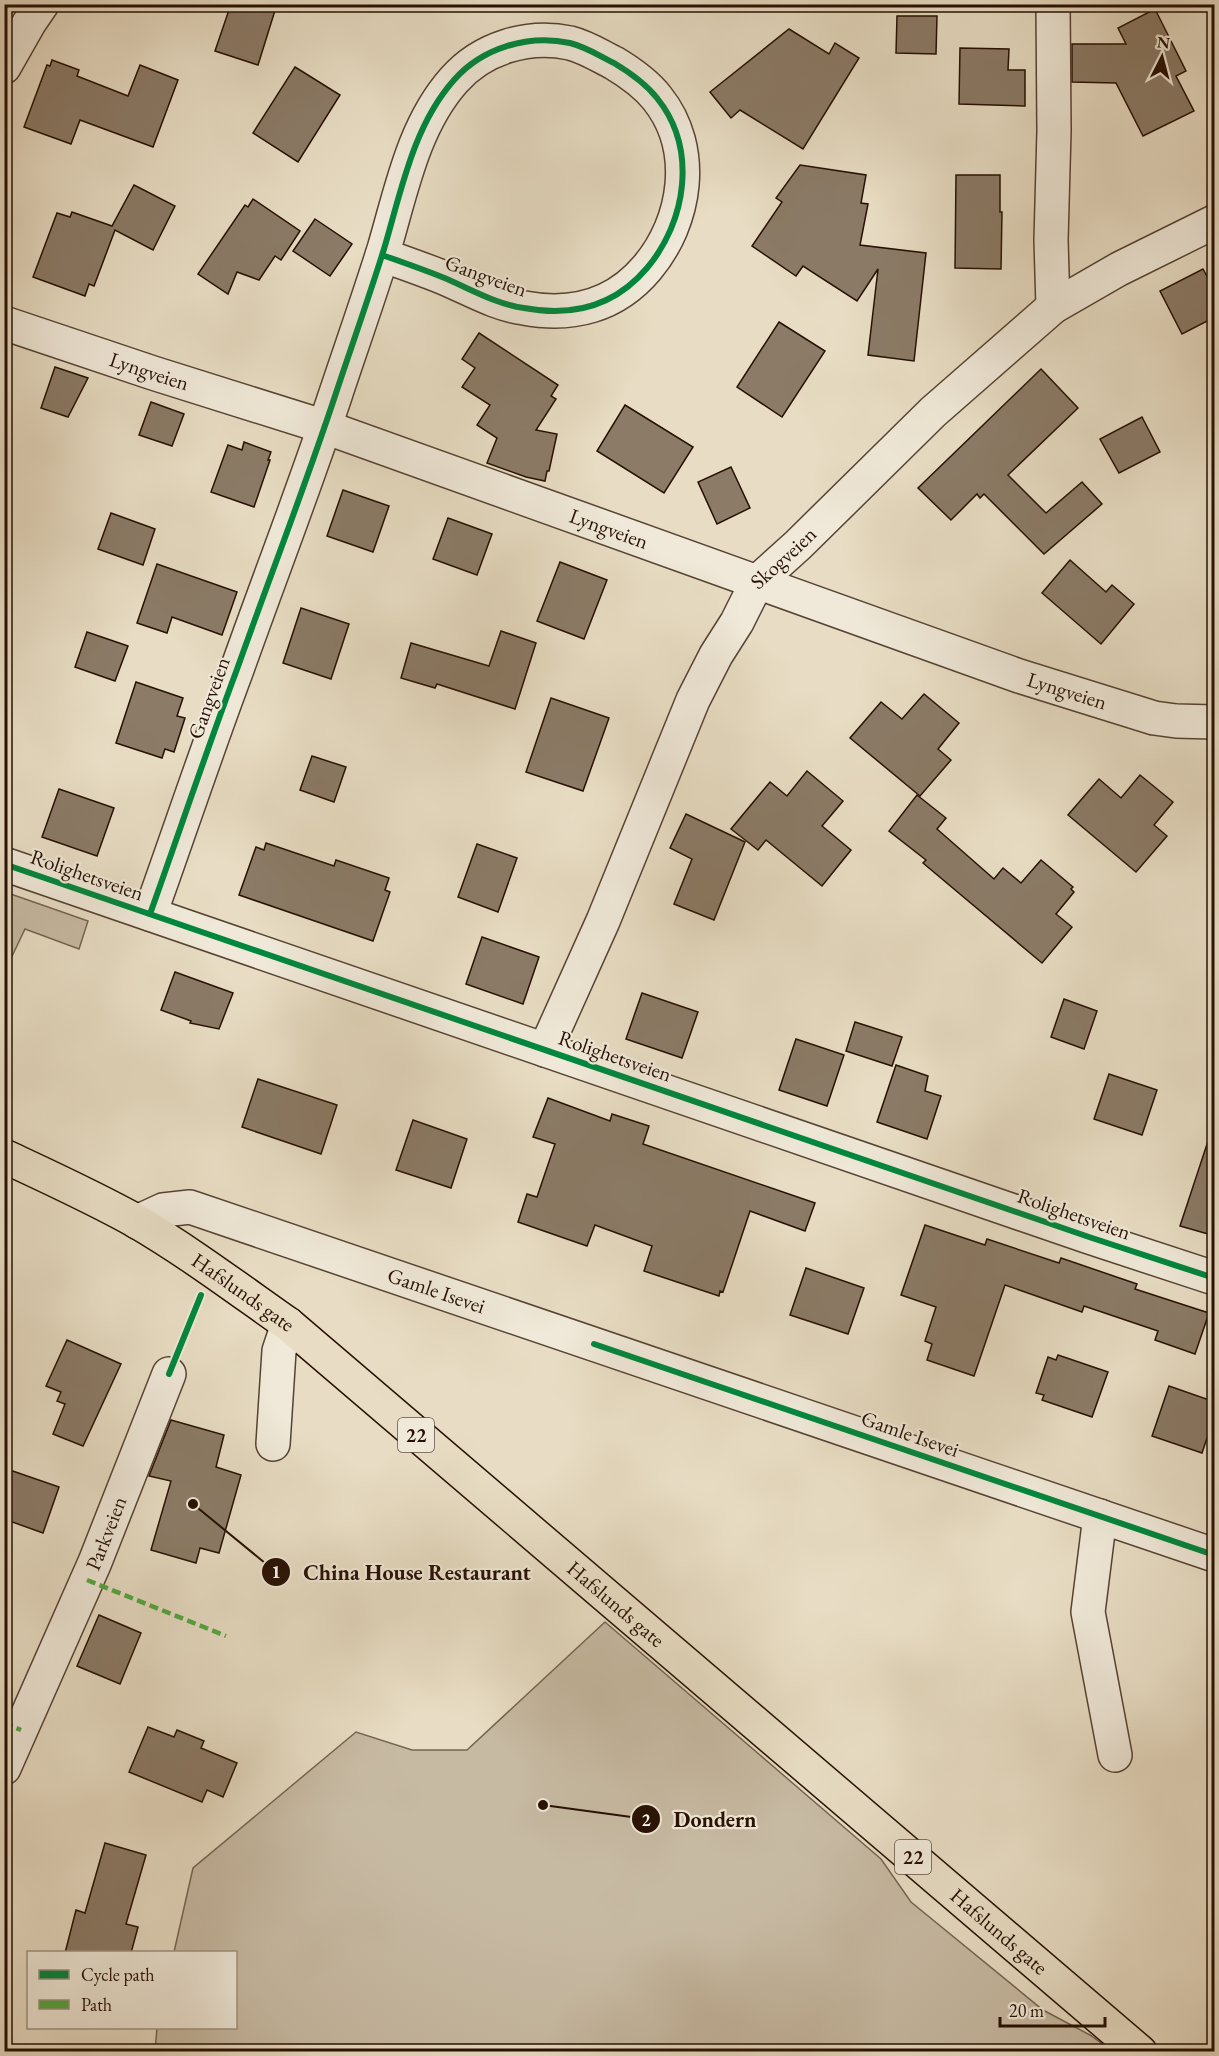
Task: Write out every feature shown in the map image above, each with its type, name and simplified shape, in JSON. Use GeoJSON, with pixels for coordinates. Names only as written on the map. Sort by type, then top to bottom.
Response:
{"type":"FeatureCollection","features":[{"type":"Feature","properties":{"kind":"highway","name":"Hafslunds gate"},"geometry":{"type":"LineString","coordinates":[[4,1156],[70,1186],[137,1222],[288,1324],[1140,2052]]}},
{"type":"Feature","properties":{"kind":"street"},"geometry":{"type":"LineString","coordinates":[[4,67],[42,4]]}},
{"type":"Feature","properties":{"kind":"street"},"geometry":{"type":"LineString","coordinates":[[1053,4],[1054,138],[1051,240],[1053,307]]}},
{"type":"Feature","properties":{"kind":"street","name":"Gangveien"},"geometry":{"type":"LineString","coordinates":[[150,914],[325,427],[414,151],[442,95],[474,62],[496,49],[520,43],[543,41],[571,44],[592,52],[639,81],[657,98],[675,130],[683,172],[677,217],[669,237],[656,257],[632,285],[617,296],[580,309],[524,309],[494,300],[382,255]]}},
{"type":"Feature","properties":{"kind":"street","name":"Skogveien"},"geometry":{"type":"LineString","coordinates":[[545,1050],[607,911],[693,700],[757,582],[798,545],[933,412],[1053,307],[1119,269],[1215,222]]}},
{"type":"Feature","properties":{"kind":"street","name":"Lyngveien"},"geometry":{"type":"LineString","coordinates":[[4,323],[325,427],[1019,676],[1154,718],[1215,722]]}},
{"type":"Feature","properties":{"kind":"street","name":"Rolighetsveien"},"geometry":{"type":"LineString","coordinates":[[4,864],[1215,1278]]}},
{"type":"Feature","properties":{"kind":"street","name":"Gamle Isevei"},"geometry":{"type":"LineString","coordinates":[[137,1222],[163,1210],[190,1206],[1215,1555]]}},
{"type":"Feature","properties":{"kind":"street"},"geometry":{"type":"LineString","coordinates":[[273,1444],[279,1351],[288,1324]]}},
{"type":"Feature","properties":{"kind":"street","name":"Parkveien"},"geometry":{"type":"LineString","coordinates":[[4,1768],[95,1562],[169,1374]]}},
{"type":"Feature","properties":{"kind":"street"},"geometry":{"type":"LineString","coordinates":[[1100,1516],[1088,1612],[1115,1755]]}},
{"type":"Feature","properties":{"kind":"shaded area"},"geometry":{"type":"Polygon","coordinates":[[[5,892],[88,921],[79,949],[25,929],[5,971],[5,892]]]}},
{"type":"Feature","properties":{"kind":"shaded area"},"geometry":{"type":"Polygon","coordinates":[[[605,1622],[881,1859],[911,1902],[1043,2010],[1090,2035],[1112,2051],[155,2051],[157,2029],[237,2029],[237,1951],[174,1951],[193,1868],[356,1732],[412,1750],[467,1750],[605,1622]]]}},
{"type":"Feature","properties":{"kind":"building"},"geometry":{"type":"Polygon","coordinates":[[[231,4],[277,4],[258,65],[215,51],[231,4]]]}},
{"type":"Feature","properties":{"kind":"building"},"geometry":{"type":"Polygon","coordinates":[[[1155,9],[1186,71],[1176,76],[1194,111],[1143,136],[1116,83],[1072,82],[1072,44],[1126,44],[1118,28],[1155,9]]]}},
{"type":"Feature","properties":{"kind":"building"},"geometry":{"type":"Polygon","coordinates":[[[897,16],[937,16],[936,54],[896,53],[897,16]]]}},
{"type":"Feature","properties":{"kind":"building"},"geometry":{"type":"Polygon","coordinates":[[[789,29],[829,54],[835,43],[859,58],[803,149],[740,110],[731,118],[710,92],[789,29]]]}},
{"type":"Feature","properties":{"kind":"building"},"geometry":{"type":"Polygon","coordinates":[[[960,48],[1009,49],[1008,70],[1025,70],[1025,106],[959,104],[960,48]]]}},
{"type":"Feature","properties":{"kind":"building"},"geometry":{"type":"Polygon","coordinates":[[[52,60],[79,70],[77,76],[128,96],[140,65],[178,80],[153,147],[80,120],[71,144],[24,127],[47,65],[50,66],[52,60]]]}},
{"type":"Feature","properties":{"kind":"building"},"geometry":{"type":"Polygon","coordinates":[[[295,67],[340,95],[298,162],[253,133],[295,67]]]}},
{"type":"Feature","properties":{"kind":"building"},"geometry":{"type":"Polygon","coordinates":[[[800,165],[866,175],[861,203],[868,204],[860,245],[926,253],[914,361],[868,355],[878,269],[857,301],[803,266],[796,276],[752,246],[782,202],[776,198],[800,165]]]}},
{"type":"Feature","properties":{"kind":"building"},"geometry":{"type":"Polygon","coordinates":[[[956,175],[1000,175],[1001,269],[955,268],[956,175]]]}},
{"type":"Feature","properties":{"kind":"building"},"geometry":{"type":"Polygon","coordinates":[[[134,185],[175,206],[153,250],[115,230],[94,286],[89,284],[85,296],[33,277],[57,213],[70,217],[72,212],[112,226],[134,185]]]}},
{"type":"Feature","properties":{"kind":"building"},"geometry":{"type":"Polygon","coordinates":[[[253,199],[300,231],[281,260],[275,256],[259,280],[237,272],[228,294],[198,274],[245,205],[248,207],[253,199]]]}},
{"type":"Feature","properties":{"kind":"building"},"geometry":{"type":"Polygon","coordinates":[[[315,219],[352,244],[330,276],[293,251],[315,219]]]}},
{"type":"Feature","properties":{"kind":"building"},"geometry":{"type":"Polygon","coordinates":[[[1203,269],[1215,291],[1215,317],[1182,334],[1160,291],[1203,269]]]}},
{"type":"Feature","properties":{"kind":"building"},"geometry":{"type":"Polygon","coordinates":[[[779,322],[825,351],[782,417],[737,387],[779,322]]]}},
{"type":"Feature","properties":{"kind":"building"},"geometry":{"type":"Polygon","coordinates":[[[479,333],[558,385],[551,396],[556,399],[536,430],[557,434],[545,481],[526,477],[487,463],[497,438],[477,425],[490,405],[462,387],[475,368],[462,359],[479,333]]]}},
{"type":"Feature","properties":{"kind":"building"},"geometry":{"type":"Polygon","coordinates":[[[55,367],[88,378],[68,417],[41,408],[55,367]]]}},
{"type":"Feature","properties":{"kind":"building"},"geometry":{"type":"Polygon","coordinates":[[[1041,369],[1078,408],[1008,475],[1046,513],[1082,482],[1102,504],[1044,554],[984,494],[980,498],[977,494],[951,520],[918,488],[1041,369]]]}},
{"type":"Feature","properties":{"kind":"building"},"geometry":{"type":"Polygon","coordinates":[[[151,402],[184,414],[172,446],[139,435],[151,402]]]}},
{"type":"Feature","properties":{"kind":"building"},"geometry":{"type":"Polygon","coordinates":[[[625,405],[693,447],[664,493],[597,451],[625,405]]]}},
{"type":"Feature","properties":{"kind":"building"},"geometry":{"type":"Polygon","coordinates":[[[1142,417],[1160,452],[1119,473],[1100,439],[1142,417]]]}},
{"type":"Feature","properties":{"kind":"building"},"geometry":{"type":"Polygon","coordinates":[[[244,442],[271,452],[254,507],[211,492],[228,445],[242,450],[244,442]]]}},
{"type":"Feature","properties":{"kind":"building"},"geometry":{"type":"Polygon","coordinates":[[[731,467],[750,508],[717,524],[698,482],[731,467]]]}},
{"type":"Feature","properties":{"kind":"building"},"geometry":{"type":"Polygon","coordinates":[[[343,490],[389,506],[373,552],[327,536],[343,490]]]}},
{"type":"Feature","properties":{"kind":"building"},"geometry":{"type":"Polygon","coordinates":[[[111,513],[155,529],[143,565],[98,549],[111,513]]]}},
{"type":"Feature","properties":{"kind":"building"},"geometry":{"type":"Polygon","coordinates":[[[448,518],[492,534],[477,575],[433,559],[448,518]]]}},
{"type":"Feature","properties":{"kind":"building"},"geometry":{"type":"Polygon","coordinates":[[[1070,560],[1106,592],[1112,585],[1134,604],[1101,644],[1042,593],[1070,560]]]}},
{"type":"Feature","properties":{"kind":"building"},"geometry":{"type":"Polygon","coordinates":[[[560,562],[607,580],[584,639],[537,621],[560,562]]]}},
{"type":"Feature","properties":{"kind":"building"},"geometry":{"type":"Polygon","coordinates":[[[157,564],[237,592],[222,635],[172,617],[167,633],[137,623],[157,564]]]}},
{"type":"Feature","properties":{"kind":"building"},"geometry":{"type":"Polygon","coordinates":[[[301,608],[349,624],[331,679],[283,663],[301,608]]]}},
{"type":"Feature","properties":{"kind":"building"},"geometry":{"type":"Polygon","coordinates":[[[501,631],[536,643],[515,709],[437,684],[435,688],[401,678],[411,643],[489,666],[501,631]]]}},
{"type":"Feature","properties":{"kind":"building"},"geometry":{"type":"Polygon","coordinates":[[[87,632],[128,646],[115,681],[75,667],[87,632]]]}},
{"type":"Feature","properties":{"kind":"building"},"geometry":{"type":"Polygon","coordinates":[[[136,682],[183,698],[177,716],[185,718],[174,752],[165,749],[162,758],[116,743],[136,682]]]}},
{"type":"Feature","properties":{"kind":"building"},"geometry":{"type":"Polygon","coordinates":[[[924,694],[959,723],[938,749],[951,760],[920,796],[850,738],[881,702],[902,719],[924,694]]]}},
{"type":"Feature","properties":{"kind":"building"},"geometry":{"type":"Polygon","coordinates":[[[551,698],[609,718],[583,791],[526,772],[551,698]]]}},
{"type":"Feature","properties":{"kind":"building"},"geometry":{"type":"Polygon","coordinates":[[[312,756],[346,767],[334,802],[300,790],[312,756]]]}},
{"type":"Feature","properties":{"kind":"building"},"geometry":{"type":"Polygon","coordinates":[[[807,771],[843,801],[822,826],[851,850],[822,886],[766,840],[758,850],[731,829],[770,782],[787,796],[807,771]]]}},
{"type":"Feature","properties":{"kind":"building"},"geometry":{"type":"Polygon","coordinates":[[[1140,775],[1173,802],[1154,825],[1167,836],[1136,872],[1068,815],[1099,779],[1121,798],[1140,775]]]}},
{"type":"Feature","properties":{"kind":"building"},"geometry":{"type":"Polygon","coordinates":[[[59,789],[114,808],[97,856],[42,837],[59,789]]]}},
{"type":"Feature","properties":{"kind":"building"},"geometry":{"type":"Polygon","coordinates":[[[917,795],[946,818],[937,829],[994,879],[1003,868],[1021,883],[1041,860],[1073,887],[1071,889],[1074,892],[1056,914],[1072,927],[1042,963],[923,863],[926,860],[889,831],[917,795]]]}},
{"type":"Feature","properties":{"kind":"building"},"geometry":{"type":"Polygon","coordinates":[[[686,814],[745,842],[714,920],[674,904],[692,859],[670,848],[686,814]]]}},
{"type":"Feature","properties":{"kind":"building"},"geometry":{"type":"Polygon","coordinates":[[[266,843],[334,866],[336,860],[389,878],[385,890],[390,892],[373,941],[239,895],[256,847],[264,850],[266,843]]]}},
{"type":"Feature","properties":{"kind":"building"},"geometry":{"type":"Polygon","coordinates":[[[477,844],[517,858],[498,912],[458,897],[477,844]]]}},
{"type":"Feature","properties":{"kind":"building"},"geometry":{"type":"Polygon","coordinates":[[[482,937],[539,957],[523,1004],[466,984],[482,937]]]}},
{"type":"Feature","properties":{"kind":"building"},"geometry":{"type":"Polygon","coordinates":[[[175,972],[233,993],[219,1029],[190,1023],[191,1021],[161,1010],[175,972]]]}},
{"type":"Feature","properties":{"kind":"building"},"geometry":{"type":"Polygon","coordinates":[[[642,993],[698,1012],[682,1058],[626,1039],[642,993]]]}},
{"type":"Feature","properties":{"kind":"building"},"geometry":{"type":"Polygon","coordinates":[[[1064,999],[1097,1011],[1084,1049],[1051,1037],[1064,999]]]}},
{"type":"Feature","properties":{"kind":"building"},"geometry":{"type":"Polygon","coordinates":[[[855,1022],[902,1037],[892,1066],[846,1051],[855,1022]]]}},
{"type":"Feature","properties":{"kind":"building"},"geometry":{"type":"Polygon","coordinates":[[[796,1039],[844,1055],[827,1106],[779,1090],[796,1039]]]}},
{"type":"Feature","properties":{"kind":"building"},"geometry":{"type":"Polygon","coordinates":[[[896,1065],[928,1076],[925,1091],[941,1096],[927,1139],[877,1122],[896,1065]]]}},
{"type":"Feature","properties":{"kind":"building"},"geometry":{"type":"Polygon","coordinates":[[[1109,1074],[1157,1090],[1142,1135],[1094,1119],[1109,1074]]]}},
{"type":"Feature","properties":{"kind":"building"},"geometry":{"type":"Polygon","coordinates":[[[258,1079],[337,1105],[321,1154],[242,1127],[258,1079]]]}},
{"type":"Feature","properties":{"kind":"building"},"geometry":{"type":"Polygon","coordinates":[[[548,1098],[610,1121],[612,1114],[649,1126],[643,1144],[815,1203],[805,1231],[750,1211],[723,1292],[720,1291],[719,1296],[644,1271],[652,1246],[595,1225],[587,1246],[518,1222],[527,1194],[537,1197],[555,1144],[533,1137],[548,1098]]]}},
{"type":"Feature","properties":{"kind":"building"},"geometry":{"type":"Polygon","coordinates":[[[413,1120],[467,1139],[451,1188],[396,1170],[413,1120]]]}},
{"type":"Feature","properties":{"kind":"building"},"geometry":{"type":"Polygon","coordinates":[[[1209,1138],[1215,1139],[1215,1236],[1180,1226],[1209,1138]]]}},
{"type":"Feature","properties":{"kind":"building"},"geometry":{"type":"Polygon","coordinates":[[[925,1225],[985,1245],[987,1239],[1059,1263],[1061,1258],[1137,1284],[1135,1289],[1209,1313],[1195,1354],[1155,1340],[1158,1331],[1084,1306],[1082,1312],[1005,1285],[974,1376],[927,1360],[932,1344],[925,1341],[936,1307],[901,1295],[925,1225]]]}},
{"type":"Feature","properties":{"kind":"building"},"geometry":{"type":"Polygon","coordinates":[[[806,1268],[864,1288],[848,1334],[790,1315],[806,1268]]]}},
{"type":"Feature","properties":{"kind":"building"},"geometry":{"type":"Polygon","coordinates":[[[67,1340],[121,1364],[83,1446],[53,1434],[65,1404],[57,1401],[61,1392],[46,1386],[67,1340]]]}},
{"type":"Feature","properties":{"kind":"building"},"geometry":{"type":"Polygon","coordinates":[[[1058,1355],[1108,1372],[1092,1417],[1042,1400],[1044,1395],[1036,1393],[1048,1357],[1056,1360],[1058,1355]]]}},
{"type":"Feature","properties":{"kind":"building"},"geometry":{"type":"Polygon","coordinates":[[[1169,1386],[1215,1402],[1215,1437],[1208,1435],[1202,1453],[1152,1436],[1169,1386]]]}},
{"type":"Feature","properties":{"kind":"building"},"geometry":{"type":"Polygon","coordinates":[[[171,1420],[224,1435],[216,1467],[241,1475],[219,1553],[200,1548],[196,1563],[151,1550],[171,1481],[149,1476],[171,1420]]]}},
{"type":"Feature","properties":{"kind":"building"},"geometry":{"type":"Polygon","coordinates":[[[4,1468],[59,1487],[43,1533],[4,1519],[4,1468]]]}},
{"type":"Feature","properties":{"kind":"building"},"geometry":{"type":"Polygon","coordinates":[[[99,1615],[141,1633],[120,1684],[77,1666],[99,1615]]]}},
{"type":"Feature","properties":{"kind":"building"},"geometry":{"type":"Polygon","coordinates":[[[148,1727],[174,1737],[177,1730],[204,1741],[201,1748],[237,1763],[223,1797],[207,1790],[202,1802],[129,1772],[148,1727]]]}},
{"type":"Feature","properties":{"kind":"building"},"geometry":{"type":"Polygon","coordinates":[[[105,1843],[146,1855],[126,1924],[138,1927],[132,1951],[66,1951],[76,1910],[85,1913],[105,1843]]]}},
{"type":"Feature","properties":{"kind":"marked path"},"geometry":{"type":"LineString","coordinates":[[87,1580],[226,1636]]}},
{"type":"Feature","properties":{"kind":"marked path"},"geometry":{"type":"LineString","coordinates":[[4,1723],[21,1730]]}},
{"type":"Feature","properties":{"kind":"cycle path"},"geometry":{"type":"LineString","coordinates":[[150,914],[324,428],[384,249],[410,160],[428,118],[440,98],[454,80],[478,59],[522,42],[554,41],[582,47],[626,70],[653,93],[670,118],[678,140],[682,162],[682,185],[671,229],[647,268],[621,292],[607,300],[592,306],[559,311],[513,306],[382,255]]}},
{"type":"Feature","properties":{"kind":"cycle path"},"geometry":{"type":"LineString","coordinates":[[4,864],[1214,1278]]}},
{"type":"Feature","properties":{"kind":"cycle path"},"geometry":{"type":"LineString","coordinates":[[169,1374],[201,1295]]}},
{"type":"Feature","properties":{"kind":"cycle path"},"geometry":{"type":"LineString","coordinates":[[594,1344],[1214,1555]]}},
{"type":"Feature","properties":{"kind":"place","name":"China House Restaurant"},"geometry":{"type":"Point","coordinates":[193,1504]}},
{"type":"Feature","properties":{"kind":"place","name":"Dondern"},"geometry":{"type":"Point","coordinates":[543,1805]}}]}
